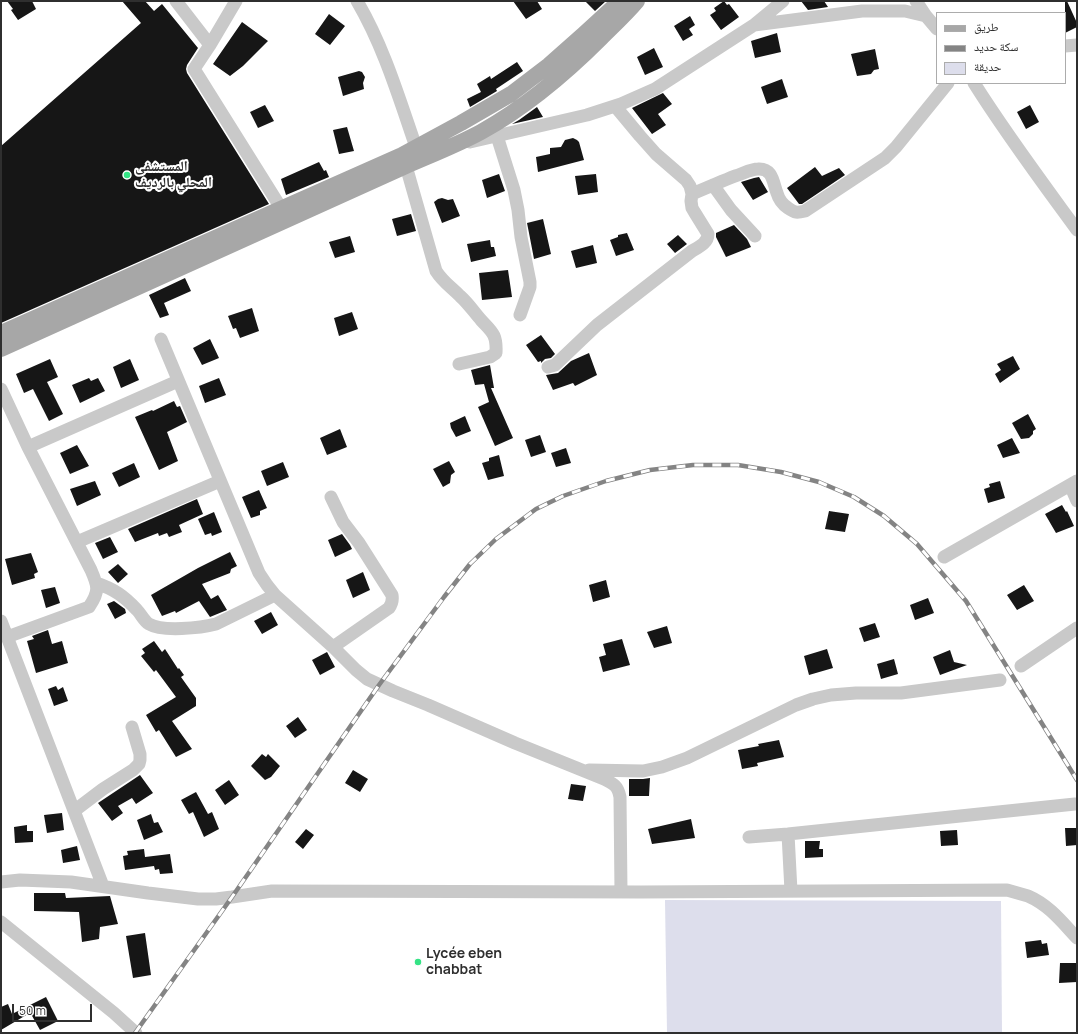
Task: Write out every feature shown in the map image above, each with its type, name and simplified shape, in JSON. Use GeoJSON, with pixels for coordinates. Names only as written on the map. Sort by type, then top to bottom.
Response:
{"type":"FeatureCollection","features":[{"type":"Feature","properties":{"kind":"main road"},"geometry":{"type":"LineString","coordinates":[[1,349],[284,214],[402,155],[461,123],[511,94],[549,65],[620,1]]}},
{"type":"Feature","properties":{"kind":"main road"},"geometry":{"type":"LineString","coordinates":[[1,333],[284,214],[455,146],[482,132],[520,108],[560,77],[637,1]]}},
{"type":"Feature","properties":{"kind":"street"},"geometry":{"type":"LineString","coordinates":[[176,1],[210,45]]}},
{"type":"Feature","properties":{"kind":"street"},"geometry":{"type":"LineString","coordinates":[[236,1],[194,69],[284,214]]}},
{"type":"Feature","properties":{"kind":"street"},"geometry":{"type":"LineString","coordinates":[[357,1],[374,32],[383,54],[416,147]]}},
{"type":"Feature","properties":{"kind":"street"},"geometry":{"type":"LineString","coordinates":[[455,146],[587,115],[615,106],[655,89],[754,25],[784,1],[799,19]]}},
{"type":"Feature","properties":{"kind":"street"},"geometry":{"type":"LineString","coordinates":[[916,1],[936,28]]}},
{"type":"Feature","properties":{"kind":"street"},"geometry":{"type":"LineString","coordinates":[[754,25],[862,11],[905,11],[926,16]]}},
{"type":"Feature","properties":{"kind":"street"},"geometry":{"type":"LineString","coordinates":[[1066,46],[1077,45]]}},
{"type":"Feature","properties":{"kind":"street"},"geometry":{"type":"LineString","coordinates":[[692,194],[758,169],[764,170],[771,174],[777,194],[782,203],[796,213],[805,211],[885,158],[896,147],[947,84]]}},
{"type":"Feature","properties":{"kind":"street"},"geometry":{"type":"LineString","coordinates":[[975,84],[1016,147],[1077,230]]}},
{"type":"Feature","properties":{"kind":"street"},"geometry":{"type":"LineString","coordinates":[[548,367],[555,365],[597,325],[692,251],[706,242],[708,238],[708,234],[694,214],[691,201],[692,194],[690,186],[686,180],[667,164],[644,141],[615,106]]}},
{"type":"Feature","properties":{"kind":"street"},"geometry":{"type":"LineString","coordinates":[[497,136],[514,190],[530,282],[530,287],[520,314]]}},
{"type":"Feature","properties":{"kind":"street"},"geometry":{"type":"LineString","coordinates":[[406,166],[436,271],[441,279],[470,306],[493,333],[496,343],[496,353],[490,357],[459,364]]}},
{"type":"Feature","properties":{"kind":"street"},"geometry":{"type":"LineString","coordinates":[[713,185],[731,210],[755,236]]}},
{"type":"Feature","properties":{"kind":"street"},"geometry":{"type":"LineString","coordinates":[[160,339],[259,573],[275,595],[367,679],[515,743],[611,782],[616,786],[619,790],[620,797],[621,892]]}},
{"type":"Feature","properties":{"kind":"street"},"geometry":{"type":"LineString","coordinates":[[28,447],[178,381]]}},
{"type":"Feature","properties":{"kind":"street"},"geometry":{"type":"LineString","coordinates":[[1,389],[28,447],[77,542],[96,583],[97,592],[95,598],[89,606],[7,637]]}},
{"type":"Feature","properties":{"kind":"street"},"geometry":{"type":"LineString","coordinates":[[77,542],[220,481]]}},
{"type":"Feature","properties":{"kind":"street"},"geometry":{"type":"LineString","coordinates":[[944,557],[1073,483],[1077,501]]}},
{"type":"Feature","properties":{"kind":"street"},"geometry":{"type":"LineString","coordinates":[[331,498],[343,522],[359,543],[392,595],[392,603],[389,608],[333,648]]}},
{"type":"Feature","properties":{"kind":"street"},"geometry":{"type":"LineString","coordinates":[[96,583],[118,592],[148,623],[157,627],[165,628],[189,628],[216,624],[275,595]]}},
{"type":"Feature","properties":{"kind":"street"},"geometry":{"type":"LineString","coordinates":[[1,621],[103,886]]}},
{"type":"Feature","properties":{"kind":"street"},"geometry":{"type":"LineString","coordinates":[[1021,666],[1077,628]]}},
{"type":"Feature","properties":{"kind":"street"},"geometry":{"type":"LineString","coordinates":[[581,770],[643,771],[662,767],[687,758],[796,706],[813,699],[831,695],[856,693],[901,693],[1000,680]]}},
{"type":"Feature","properties":{"kind":"street"},"geometry":{"type":"LineString","coordinates":[[74,810],[103,788],[133,770],[139,764],[140,754],[132,727]]}},
{"type":"Feature","properties":{"kind":"street"},"geometry":{"type":"LineString","coordinates":[[749,837],[1075,804]]}},
{"type":"Feature","properties":{"kind":"street"},"geometry":{"type":"LineString","coordinates":[[788,834],[791,891]]}},
{"type":"Feature","properties":{"kind":"street"},"geometry":{"type":"LineString","coordinates":[[1,882],[20,880],[71,882],[198,899],[216,899],[272,891],[621,892],[1007,890],[1028,896],[1042,904],[1055,913],[1077,938]]}},
{"type":"Feature","properties":{"kind":"street"},"geometry":{"type":"LineString","coordinates":[[1,922],[137,1033]]}},
{"type":"Feature","properties":{"kind":"green space"},"geometry":{"type":"Polygon","coordinates":[[[665,900],[1001,901],[1002,1033],[667,1033],[665,900]]]}},
{"type":"Feature","properties":{"kind":"building"},"geometry":{"type":"Polygon","coordinates":[[[7,1],[32,1],[36,9],[18,20],[7,1]]]}},
{"type":"Feature","properties":{"kind":"building","name":"المستشفى المحلي بالرديف"},"geometry":{"type":"Polygon","coordinates":[[[122,1],[145,1],[154,11],[162,4],[198,48],[187,65],[187,73],[269,204],[1,323],[1,146],[141,23],[122,1]]]}},
{"type":"Feature","properties":{"kind":"building"},"geometry":{"type":"Polygon","coordinates":[[[513,1],[537,1],[542,9],[526,19],[513,1]]]}},
{"type":"Feature","properties":{"kind":"building"},"geometry":{"type":"Polygon","coordinates":[[[585,1],[606,1],[595,11],[585,1]]]}},
{"type":"Feature","properties":{"kind":"building"},"geometry":{"type":"Polygon","coordinates":[[[724,1],[727,5],[729,4],[739,17],[721,30],[710,15],[716,11],[714,8],[724,1]]]}},
{"type":"Feature","properties":{"kind":"building"},"geometry":{"type":"Polygon","coordinates":[[[801,1],[824,1],[828,7],[808,10],[801,1]]]}},
{"type":"Feature","properties":{"kind":"building"},"geometry":{"type":"Polygon","coordinates":[[[1065,1],[1067,1],[1077,23],[1077,27],[1066,32],[1066,12],[1065,1]]]}},
{"type":"Feature","properties":{"kind":"building"},"geometry":{"type":"Polygon","coordinates":[[[329,14],[345,26],[330,45],[315,34],[329,14]]]}},
{"type":"Feature","properties":{"kind":"building"},"geometry":{"type":"Polygon","coordinates":[[[690,16],[695,25],[689,29],[693,35],[683,41],[674,26],[690,16]]]}},
{"type":"Feature","properties":{"kind":"building"},"geometry":{"type":"Polygon","coordinates":[[[242,22],[268,41],[243,66],[230,76],[213,64],[242,22]]]}},
{"type":"Feature","properties":{"kind":"building"},"geometry":{"type":"Polygon","coordinates":[[[777,33],[781,52],[755,58],[751,41],[777,33]]]}},
{"type":"Feature","properties":{"kind":"building"},"geometry":{"type":"Polygon","coordinates":[[[654,48],[663,67],[645,75],[637,57],[654,48]]]}},
{"type":"Feature","properties":{"kind":"building"},"geometry":{"type":"Polygon","coordinates":[[[875,49],[879,69],[874,70],[871,74],[857,76],[851,54],[875,49]]]}},
{"type":"Feature","properties":{"kind":"building"},"geometry":{"type":"Polygon","coordinates":[[[517,62],[523,71],[496,89],[497,91],[470,107],[467,99],[481,92],[477,84],[490,76],[491,79],[517,62]]]}},
{"type":"Feature","properties":{"kind":"building"},"geometry":{"type":"Polygon","coordinates":[[[359,71],[362,72],[365,77],[363,83],[364,89],[343,96],[338,77],[359,71]]]}},
{"type":"Feature","properties":{"kind":"building"},"geometry":{"type":"Polygon","coordinates":[[[782,79],[788,97],[767,104],[761,87],[782,79]]]}},
{"type":"Feature","properties":{"kind":"building"},"geometry":{"type":"Polygon","coordinates":[[[663,93],[672,104],[658,114],[666,125],[652,134],[632,108],[663,93]]]}},
{"type":"Feature","properties":{"kind":"building"},"geometry":{"type":"Polygon","coordinates":[[[265,105],[274,121],[258,128],[250,112],[265,105]]]}},
{"type":"Feature","properties":{"kind":"building"},"geometry":{"type":"Polygon","coordinates":[[[1030,105],[1039,122],[1026,129],[1017,112],[1030,105]]]}},
{"type":"Feature","properties":{"kind":"building"},"geometry":{"type":"Polygon","coordinates":[[[537,107],[543,117],[512,124],[519,120],[537,107]]]}},
{"type":"Feature","properties":{"kind":"building"},"geometry":{"type":"Polygon","coordinates":[[[347,127],[354,151],[339,154],[333,130],[347,127]]]}},
{"type":"Feature","properties":{"kind":"building"},"geometry":{"type":"Polygon","coordinates":[[[573,138],[579,142],[584,160],[538,172],[536,157],[550,154],[550,148],[561,147],[565,140],[573,138]]]}},
{"type":"Feature","properties":{"kind":"building"},"geometry":{"type":"Polygon","coordinates":[[[319,162],[324,171],[326,170],[329,177],[286,195],[281,179],[319,162]]]}},
{"type":"Feature","properties":{"kind":"building"},"geometry":{"type":"Polygon","coordinates":[[[815,167],[822,176],[839,168],[845,175],[802,204],[799,204],[787,188],[815,167]]]}},
{"type":"Feature","properties":{"kind":"building"},"geometry":{"type":"Polygon","coordinates":[[[499,174],[505,191],[487,198],[482,180],[499,174]]]}},
{"type":"Feature","properties":{"kind":"building"},"geometry":{"type":"Polygon","coordinates":[[[596,174],[598,192],[578,195],[575,176],[596,174]]]}},
{"type":"Feature","properties":{"kind":"building"},"geometry":{"type":"Polygon","coordinates":[[[759,177],[768,192],[753,200],[741,182],[759,177]]]}},
{"type":"Feature","properties":{"kind":"building"},"geometry":{"type":"Polygon","coordinates":[[[442,198],[448,200],[453,199],[460,216],[442,223],[434,202],[442,198]]]}},
{"type":"Feature","properties":{"kind":"building"},"geometry":{"type":"Polygon","coordinates":[[[411,214],[416,231],[397,236],[392,219],[411,214]]]}},
{"type":"Feature","properties":{"kind":"building"},"geometry":{"type":"Polygon","coordinates":[[[543,219],[551,254],[534,259],[527,223],[543,219]]]}},
{"type":"Feature","properties":{"kind":"building"},"geometry":{"type":"Polygon","coordinates":[[[734,225],[747,239],[751,247],[726,257],[716,237],[716,233],[734,225]]]}},
{"type":"Feature","properties":{"kind":"building"},"geometry":{"type":"Polygon","coordinates":[[[627,233],[634,250],[616,256],[610,240],[618,237],[618,235],[627,233]]]}},
{"type":"Feature","properties":{"kind":"building"},"geometry":{"type":"Polygon","coordinates":[[[678,235],[687,244],[675,253],[667,244],[678,235]]]}},
{"type":"Feature","properties":{"kind":"building"},"geometry":{"type":"Polygon","coordinates":[[[350,236],[355,252],[335,258],[329,242],[350,236]]]}},
{"type":"Feature","properties":{"kind":"building"},"geometry":{"type":"Polygon","coordinates":[[[490,240],[491,247],[494,247],[496,256],[471,262],[467,244],[490,240]]]}},
{"type":"Feature","properties":{"kind":"building"},"geometry":{"type":"Polygon","coordinates":[[[593,245],[597,263],[576,268],[571,251],[593,245]]]}},
{"type":"Feature","properties":{"kind":"building"},"geometry":{"type":"Polygon","coordinates":[[[508,270],[512,297],[482,300],[479,273],[508,270]]]}},
{"type":"Feature","properties":{"kind":"building"},"geometry":{"type":"Polygon","coordinates":[[[185,278],[191,291],[164,303],[169,315],[160,318],[149,295],[185,278]]]}},
{"type":"Feature","properties":{"kind":"building"},"geometry":{"type":"Polygon","coordinates":[[[252,308],[259,331],[240,338],[236,328],[233,329],[228,316],[252,308]]]}},
{"type":"Feature","properties":{"kind":"building"},"geometry":{"type":"Polygon","coordinates":[[[352,312],[358,329],[339,336],[334,318],[352,312]]]}},
{"type":"Feature","properties":{"kind":"building"},"geometry":{"type":"Polygon","coordinates":[[[541,335],[555,354],[551,358],[545,359],[541,363],[541,361],[538,362],[526,345],[541,335]]]}},
{"type":"Feature","properties":{"kind":"building"},"geometry":{"type":"Polygon","coordinates":[[[210,339],[219,358],[202,365],[193,348],[210,339]]]}},
{"type":"Feature","properties":{"kind":"building"},"geometry":{"type":"Polygon","coordinates":[[[589,353],[597,375],[575,386],[573,383],[553,390],[546,375],[558,373],[571,361],[589,353]]]}},
{"type":"Feature","properties":{"kind":"building"},"geometry":{"type":"Polygon","coordinates":[[[1013,356],[1020,369],[1000,383],[995,374],[1001,370],[997,364],[1013,356]]]}},
{"type":"Feature","properties":{"kind":"building"},"geometry":{"type":"Polygon","coordinates":[[[50,359],[58,377],[47,382],[63,414],[49,421],[33,389],[24,393],[16,374],[50,359]]]}},
{"type":"Feature","properties":{"kind":"building"},"geometry":{"type":"Polygon","coordinates":[[[130,359],[139,380],[121,388],[113,367],[130,359]]]}},
{"type":"Feature","properties":{"kind":"building"},"geometry":{"type":"Polygon","coordinates":[[[490,365],[494,388],[491,388],[513,438],[495,446],[478,407],[489,402],[484,384],[475,385],[471,370],[490,365]]]}},
{"type":"Feature","properties":{"kind":"building"},"geometry":{"type":"Polygon","coordinates":[[[89,378],[91,381],[98,378],[105,391],[80,403],[72,385],[89,378]]]}},
{"type":"Feature","properties":{"kind":"building"},"geometry":{"type":"Polygon","coordinates":[[[219,378],[226,395],[205,403],[199,386],[219,378]]]}},
{"type":"Feature","properties":{"kind":"building"},"geometry":{"type":"Polygon","coordinates":[[[174,401],[177,407],[180,406],[187,422],[167,432],[178,461],[159,470],[135,417],[152,410],[153,411],[174,401]]]}},
{"type":"Feature","properties":{"kind":"building"},"geometry":{"type":"Polygon","coordinates":[[[1028,414],[1036,429],[1029,438],[1021,439],[1012,423],[1028,414]]]}},
{"type":"Feature","properties":{"kind":"building"},"geometry":{"type":"Polygon","coordinates":[[[465,416],[471,431],[456,437],[450,423],[465,416]]]}},
{"type":"Feature","properties":{"kind":"building"},"geometry":{"type":"Polygon","coordinates":[[[340,429],[347,447],[327,455],[320,438],[340,429]]]}},
{"type":"Feature","properties":{"kind":"building"},"geometry":{"type":"Polygon","coordinates":[[[540,435],[546,452],[531,457],[525,440],[540,435]]]}},
{"type":"Feature","properties":{"kind":"building"},"geometry":{"type":"Polygon","coordinates":[[[1012,438],[1020,453],[1003,458],[997,445],[1012,438]]]}},
{"type":"Feature","properties":{"kind":"building"},"geometry":{"type":"Polygon","coordinates":[[[77,445],[89,466],[70,474],[60,453],[77,445]]]}},
{"type":"Feature","properties":{"kind":"building"},"geometry":{"type":"Polygon","coordinates":[[[566,448],[571,463],[556,467],[551,453],[566,448]]]}},
{"type":"Feature","properties":{"kind":"building"},"geometry":{"type":"Polygon","coordinates":[[[499,455],[504,476],[488,480],[482,463],[489,461],[489,458],[499,455]]]}},
{"type":"Feature","properties":{"kind":"building"},"geometry":{"type":"Polygon","coordinates":[[[449,461],[455,472],[451,475],[450,483],[443,487],[433,469],[449,461]]]}},
{"type":"Feature","properties":{"kind":"building"},"geometry":{"type":"Polygon","coordinates":[[[283,462],[289,477],[267,486],[261,471],[283,462]]]}},
{"type":"Feature","properties":{"kind":"building"},"geometry":{"type":"Polygon","coordinates":[[[134,463],[140,477],[119,487],[112,473],[134,463]]]}},
{"type":"Feature","properties":{"kind":"building"},"geometry":{"type":"Polygon","coordinates":[[[95,481],[101,495],[77,506],[70,489],[95,481]]]}},
{"type":"Feature","properties":{"kind":"building"},"geometry":{"type":"Polygon","coordinates":[[[1000,481],[1005,498],[988,503],[984,489],[990,487],[989,484],[1000,481]]]}},
{"type":"Feature","properties":{"kind":"building"},"geometry":{"type":"Polygon","coordinates":[[[259,490],[267,508],[260,511],[260,515],[251,518],[242,497],[259,490]]]}},
{"type":"Feature","properties":{"kind":"building"},"geometry":{"type":"Polygon","coordinates":[[[197,499],[203,514],[179,525],[182,532],[169,537],[167,533],[159,536],[158,533],[135,542],[128,529],[197,499]]]}},
{"type":"Feature","properties":{"kind":"building"},"geometry":{"type":"Polygon","coordinates":[[[1062,505],[1066,512],[1067,511],[1074,526],[1056,533],[1045,514],[1062,505]]]}},
{"type":"Feature","properties":{"kind":"building"},"geometry":{"type":"Polygon","coordinates":[[[829,511],[849,514],[845,532],[825,529],[829,511]]]}},
{"type":"Feature","properties":{"kind":"building"},"geometry":{"type":"Polygon","coordinates":[[[214,512],[222,532],[212,536],[211,533],[205,535],[198,519],[214,512]]]}},
{"type":"Feature","properties":{"kind":"building"},"geometry":{"type":"Polygon","coordinates":[[[342,534],[352,549],[335,557],[328,540],[342,534]]]}},
{"type":"Feature","properties":{"kind":"building"},"geometry":{"type":"Polygon","coordinates":[[[110,537],[118,552],[103,559],[95,543],[110,537]]]}},
{"type":"Feature","properties":{"kind":"building"},"geometry":{"type":"Polygon","coordinates":[[[230,552],[237,566],[231,569],[230,573],[202,584],[211,599],[218,595],[227,610],[210,617],[199,601],[176,613],[175,611],[162,616],[151,595],[198,568],[230,552]]]}},
{"type":"Feature","properties":{"kind":"building"},"geometry":{"type":"Polygon","coordinates":[[[31,553],[38,572],[34,574],[35,578],[12,585],[5,559],[31,553]]]}},
{"type":"Feature","properties":{"kind":"building"},"geometry":{"type":"Polygon","coordinates":[[[118,564],[128,574],[118,583],[108,572],[118,564]]]}},
{"type":"Feature","properties":{"kind":"building"},"geometry":{"type":"Polygon","coordinates":[[[363,572],[370,590],[353,598],[346,580],[363,572]]]}},
{"type":"Feature","properties":{"kind":"building"},"geometry":{"type":"Polygon","coordinates":[[[606,580],[610,597],[593,602],[589,585],[606,580]]]}},
{"type":"Feature","properties":{"kind":"building"},"geometry":{"type":"Polygon","coordinates":[[[1024,585],[1034,601],[1017,610],[1007,595],[1024,585]]]}},
{"type":"Feature","properties":{"kind":"building"},"geometry":{"type":"Polygon","coordinates":[[[55,587],[60,603],[46,608],[41,590],[55,587]]]}},
{"type":"Feature","properties":{"kind":"building"},"geometry":{"type":"Polygon","coordinates":[[[928,598],[934,613],[915,620],[910,605],[928,598]]]}},
{"type":"Feature","properties":{"kind":"building"},"geometry":{"type":"Polygon","coordinates":[[[114,601],[125,609],[126,613],[115,619],[107,604],[114,601]]]}},
{"type":"Feature","properties":{"kind":"building"},"geometry":{"type":"Polygon","coordinates":[[[271,612],[278,625],[262,634],[254,621],[271,612]]]}},
{"type":"Feature","properties":{"kind":"building"},"geometry":{"type":"Polygon","coordinates":[[[875,623],[880,637],[864,642],[859,628],[875,623]]]}},
{"type":"Feature","properties":{"kind":"building"},"geometry":{"type":"Polygon","coordinates":[[[667,626],[672,643],[654,648],[647,632],[667,626]]]}},
{"type":"Feature","properties":{"kind":"building"},"geometry":{"type":"Polygon","coordinates":[[[48,630],[52,644],[62,641],[68,663],[36,673],[27,641],[34,639],[32,636],[48,630]]]}},
{"type":"Feature","properties":{"kind":"building"},"geometry":{"type":"Polygon","coordinates":[[[622,639],[630,665],[603,672],[599,657],[606,655],[603,644],[622,639]]]}},
{"type":"Feature","properties":{"kind":"building"},"geometry":{"type":"Polygon","coordinates":[[[154,641],[162,652],[165,649],[178,669],[179,668],[184,675],[181,677],[196,698],[196,706],[172,721],[192,749],[176,757],[159,730],[156,732],[146,715],[176,697],[156,670],[154,672],[141,656],[145,653],[142,649],[154,641]]]}},
{"type":"Feature","properties":{"kind":"building"},"geometry":{"type":"Polygon","coordinates":[[[827,649],[833,668],[809,675],[804,656],[827,649]]]}},
{"type":"Feature","properties":{"kind":"building"},"geometry":{"type":"Polygon","coordinates":[[[950,650],[954,662],[967,665],[940,675],[933,657],[950,650]]]}},
{"type":"Feature","properties":{"kind":"building"},"geometry":{"type":"Polygon","coordinates":[[[327,652],[335,667],[320,675],[312,660],[327,652]]]}},
{"type":"Feature","properties":{"kind":"building"},"geometry":{"type":"Polygon","coordinates":[[[894,659],[898,674],[881,679],[877,664],[894,659]]]}},
{"type":"Feature","properties":{"kind":"building"},"geometry":{"type":"Polygon","coordinates":[[[56,686],[58,690],[63,687],[68,701],[54,706],[48,689],[56,686]]]}},
{"type":"Feature","properties":{"kind":"building"},"geometry":{"type":"Polygon","coordinates":[[[298,717],[307,730],[295,738],[286,726],[298,717]]]}},
{"type":"Feature","properties":{"kind":"building"},"geometry":{"type":"Polygon","coordinates":[[[779,740],[784,757],[757,763],[758,766],[742,769],[738,750],[779,740]]]}},
{"type":"Feature","properties":{"kind":"building"},"geometry":{"type":"Polygon","coordinates":[[[262,754],[266,757],[268,754],[280,766],[271,777],[265,780],[251,766],[262,754]]]}},
{"type":"Feature","properties":{"kind":"building"},"geometry":{"type":"Polygon","coordinates":[[[353,770],[368,779],[360,792],[345,783],[353,770]]]}},
{"type":"Feature","properties":{"kind":"building"},"geometry":{"type":"Polygon","coordinates":[[[140,775],[153,793],[136,804],[132,798],[118,806],[123,813],[112,821],[98,803],[140,775]]]}},
{"type":"Feature","properties":{"kind":"building"},"geometry":{"type":"Polygon","coordinates":[[[650,778],[649,796],[629,796],[629,779],[650,778]]]}},
{"type":"Feature","properties":{"kind":"building"},"geometry":{"type":"Polygon","coordinates":[[[229,780],[239,795],[225,805],[215,790],[229,780]]]}},
{"type":"Feature","properties":{"kind":"building"},"geometry":{"type":"Polygon","coordinates":[[[571,784],[586,786],[583,801],[568,799],[571,784]]]}},
{"type":"Feature","properties":{"kind":"building"},"geometry":{"type":"Polygon","coordinates":[[[196,792],[208,814],[212,812],[219,829],[204,837],[193,812],[189,814],[181,800],[196,792]]]}},
{"type":"Feature","properties":{"kind":"building"},"geometry":{"type":"Polygon","coordinates":[[[62,813],[64,830],[47,833],[44,815],[62,813]]]}},
{"type":"Feature","properties":{"kind":"building"},"geometry":{"type":"Polygon","coordinates":[[[151,814],[154,823],[158,822],[163,832],[144,840],[137,820],[151,814]]]}},
{"type":"Feature","properties":{"kind":"building"},"geometry":{"type":"Polygon","coordinates":[[[691,819],[695,838],[652,844],[648,829],[691,819]]]}},
{"type":"Feature","properties":{"kind":"building"},"geometry":{"type":"Polygon","coordinates":[[[27,825],[27,831],[33,831],[33,842],[15,843],[14,827],[27,825]]]}},
{"type":"Feature","properties":{"kind":"building"},"geometry":{"type":"Polygon","coordinates":[[[1065,828],[1077,828],[1077,845],[1066,846],[1065,828]]]}},
{"type":"Feature","properties":{"kind":"building"},"geometry":{"type":"Polygon","coordinates":[[[306,829],[314,835],[303,849],[295,842],[306,829]]]}},
{"type":"Feature","properties":{"kind":"building"},"geometry":{"type":"Polygon","coordinates":[[[957,830],[958,845],[941,846],[940,831],[957,830]]]}},
{"type":"Feature","properties":{"kind":"building"},"geometry":{"type":"Polygon","coordinates":[[[805,841],[820,841],[819,849],[823,849],[823,857],[805,858],[805,841]]]}},
{"type":"Feature","properties":{"kind":"building"},"geometry":{"type":"Polygon","coordinates":[[[77,846],[80,860],[63,863],[61,850],[77,846]]]}},
{"type":"Feature","properties":{"kind":"building"},"geometry":{"type":"Polygon","coordinates":[[[144,849],[145,857],[170,854],[173,873],[160,874],[159,869],[155,870],[154,866],[125,870],[123,856],[128,855],[127,851],[144,849]]]}},
{"type":"Feature","properties":{"kind":"building"},"geometry":{"type":"Polygon","coordinates":[[[34,893],[65,893],[66,898],[110,896],[118,924],[100,927],[99,939],[82,942],[79,912],[34,911],[34,893]]]}},
{"type":"Feature","properties":{"kind":"building"},"geometry":{"type":"Polygon","coordinates":[[[145,933],[151,975],[133,978],[126,936],[145,933]]]}},
{"type":"Feature","properties":{"kind":"building"},"geometry":{"type":"Polygon","coordinates":[[[1041,940],[1042,944],[1047,943],[1049,955],[1027,958],[1025,942],[1041,940]]]}},
{"type":"Feature","properties":{"kind":"building"},"geometry":{"type":"Polygon","coordinates":[[[1060,963],[1077,963],[1077,982],[1059,983],[1060,963]]]}},
{"type":"Feature","properties":{"kind":"building"},"geometry":{"type":"Polygon","coordinates":[[[46,997],[58,1021],[40,1030],[31,1014],[28,1014],[1,1030],[1,1007],[8,1004],[12,1014],[46,997]]]}},
{"type":"Feature","properties":{"kind":"railway"},"geometry":{"type":"LineString","coordinates":[[135,1033],[232,897],[379,685],[470,564],[496,539],[536,509],[563,496],[606,481],[650,470],[693,465],[738,465],[781,472],[819,482],[854,497],[884,516],[917,544],[966,601],[1077,780]]}},
{"type":"Feature","properties":{"kind":"place","name":"المستشفى المحلي بالرديف"},"geometry":{"type":"Point","coordinates":[127,175]}},
{"type":"Feature","properties":{"kind":"place","name":"Lycée eben chabbat"},"geometry":{"type":"Point","coordinates":[418,962]}}]}
